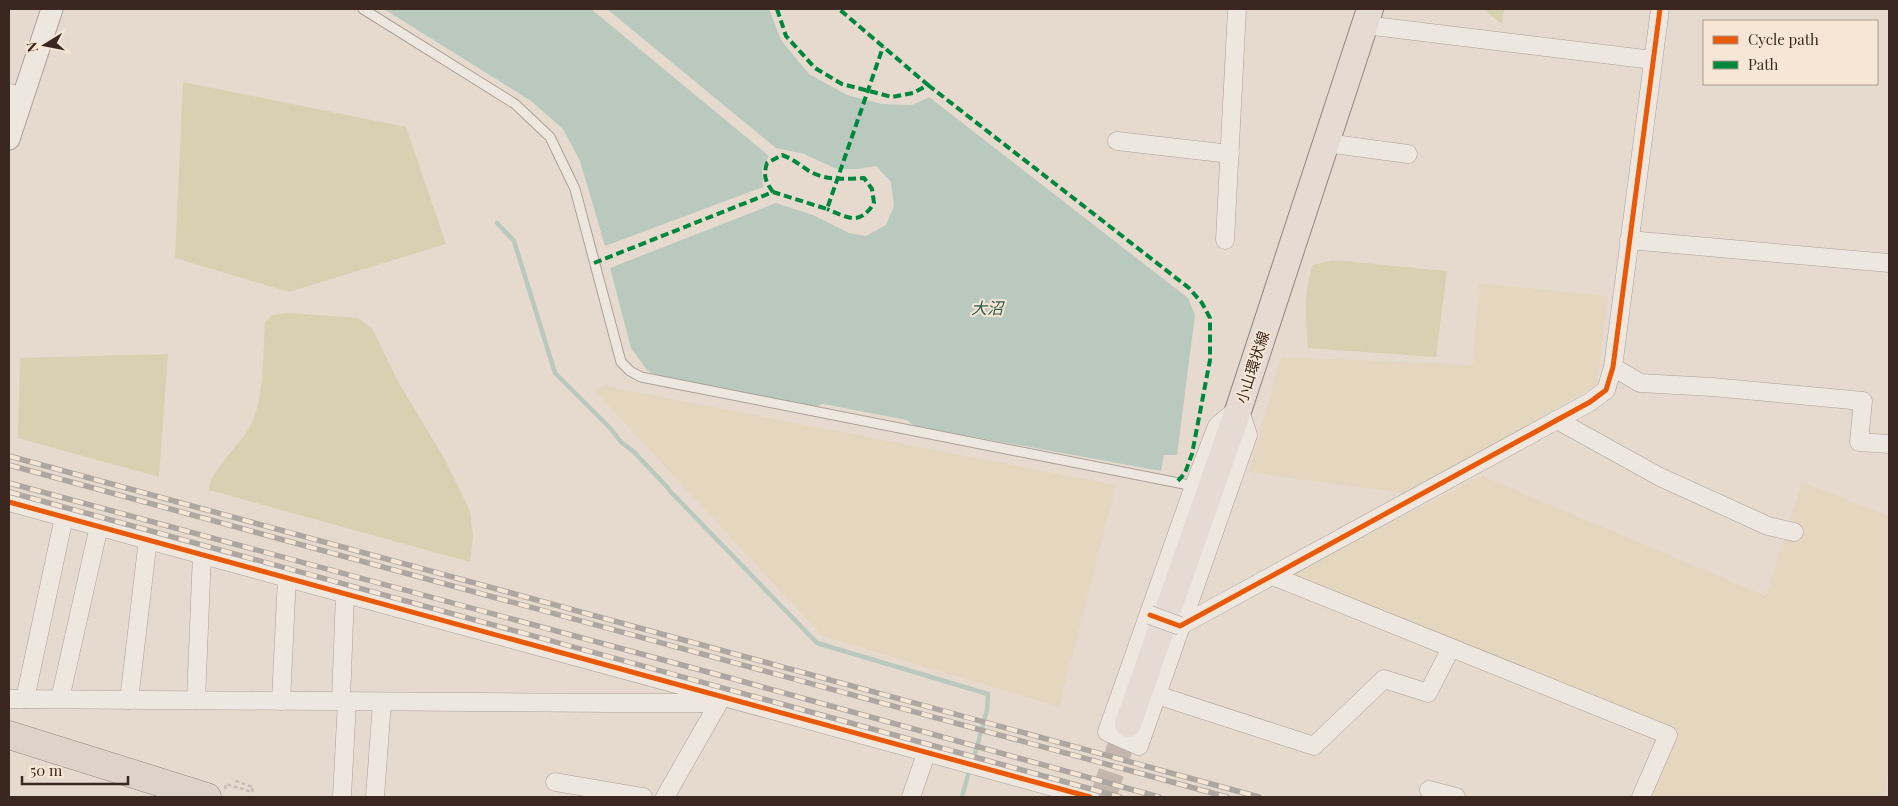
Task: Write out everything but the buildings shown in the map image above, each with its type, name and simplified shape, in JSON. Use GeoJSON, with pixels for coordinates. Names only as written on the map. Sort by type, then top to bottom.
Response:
{"type":"FeatureCollection","features":[{"type":"Feature","properties":{"kind":"highway"},"geometry":{"type":"LineString","coordinates":[[9,735],[217,791]]}},
{"type":"Feature","properties":{"kind":"main road","name":"小山環状線"},"geometry":{"type":"LineString","coordinates":[[1128,724],[1239,408],[1368,17]]}},
{"type":"Feature","properties":{"kind":"street"},"geometry":{"type":"LineString","coordinates":[[9,139],[15,95],[52,9]]}},
{"type":"Feature","properties":{"kind":"street"},"geometry":{"type":"LineString","coordinates":[[1225,240],[1237,9]]}},
{"type":"Feature","properties":{"kind":"street"},"geometry":{"type":"LineString","coordinates":[[1150,615],[1180,626],[1590,402],[1606,390],[1613,367],[1660,9]]}},
{"type":"Feature","properties":{"kind":"street"},"geometry":{"type":"LineString","coordinates":[[1368,17],[1653,60]]}},
{"type":"Feature","properties":{"kind":"street"},"geometry":{"type":"LineString","coordinates":[[1117,141],[1230,154]]}},
{"type":"Feature","properties":{"kind":"street"},"geometry":{"type":"LineString","coordinates":[[1326,144],[1408,154]]}},
{"type":"Feature","properties":{"kind":"street"},"geometry":{"type":"LineString","coordinates":[[1629,240],[1889,263]]}},
{"type":"Feature","properties":{"kind":"street"},"geometry":{"type":"LineString","coordinates":[[1613,367],[1640,383],[1712,386],[1863,401],[1859,442],[1889,444]]}},
{"type":"Feature","properties":{"kind":"street"},"geometry":{"type":"LineString","coordinates":[[1239,408],[1248,435],[1138,746],[1107,732],[1150,615],[1194,486],[1217,426],[1239,408]]}},
{"type":"Feature","properties":{"kind":"street"},"geometry":{"type":"LineString","coordinates":[[1557,420],[1660,477],[1768,526],[1794,532]]}},
{"type":"Feature","properties":{"kind":"street"},"geometry":{"type":"LineString","coordinates":[[9,502],[1087,797]]}},
{"type":"Feature","properties":{"kind":"street"},"geometry":{"type":"LineString","coordinates":[[64,517],[17,699],[709,703],[722,697]]}},
{"type":"Feature","properties":{"kind":"street"},"geometry":{"type":"LineString","coordinates":[[60,699],[99,526]]}},
{"type":"Feature","properties":{"kind":"street"},"geometry":{"type":"LineString","coordinates":[[129,700],[148,539]]}},
{"type":"Feature","properties":{"kind":"street"},"geometry":{"type":"LineString","coordinates":[[196,700],[202,554]]}},
{"type":"Feature","properties":{"kind":"street"},"geometry":{"type":"LineString","coordinates":[[1273,576],[1668,735],[1641,797]]}},
{"type":"Feature","properties":{"kind":"street"},"geometry":{"type":"LineString","coordinates":[[281,701],[287,577]]}},
{"type":"Feature","properties":{"kind":"street"},"geometry":{"type":"LineString","coordinates":[[342,797],[346,593]]}},
{"type":"Feature","properties":{"kind":"street"},"geometry":{"type":"LineString","coordinates":[[1156,695],[1314,746],[1384,679],[1428,693],[1451,648]]}},
{"type":"Feature","properties":{"kind":"street"},"geometry":{"type":"LineString","coordinates":[[666,797],[722,697]]}},
{"type":"Feature","properties":{"kind":"street"},"geometry":{"type":"LineString","coordinates":[[375,797],[382,702]]}},
{"type":"Feature","properties":{"kind":"street"},"geometry":{"type":"LineString","coordinates":[[911,797],[926,754]]}},
{"type":"Feature","properties":{"kind":"street"},"geometry":{"type":"LineString","coordinates":[[555,782],[643,797]]}},
{"type":"Feature","properties":{"kind":"street"},"geometry":{"type":"LineString","coordinates":[[1429,790],[1456,797]]}},
{"type":"Feature","properties":{"kind":"lane"},"geometry":{"type":"LineString","coordinates":[[363,9],[515,104],[550,138],[575,189],[621,362],[630,371],[650,379],[1194,486]]}},
{"type":"Feature","properties":{"kind":"path"},"geometry":{"type":"LineString","coordinates":[[217,791],[252,792],[253,786],[233,780]]}},
{"type":"Feature","properties":{"kind":"shaded area"},"geometry":{"type":"Polygon","coordinates":[[[1483,9],[1504,9],[1502,24],[1483,9]]]}},
{"type":"Feature","properties":{"kind":"shaded area"},"geometry":{"type":"Polygon","coordinates":[[[183,82],[406,127],[446,244],[289,292],[175,258],[183,82]]]}},
{"type":"Feature","properties":{"kind":"shaded area"},"geometry":{"type":"Polygon","coordinates":[[[1333,260],[1447,271],[1436,357],[1308,348],[1306,306],[1310,275],[1313,265],[1333,260]]]}},
{"type":"Feature","properties":{"kind":"shaded area"},"geometry":{"type":"Polygon","coordinates":[[[1479,283],[1608,296],[1597,385],[1409,494],[1249,472],[1281,357],[1473,365],[1479,283]]]}},
{"type":"Feature","properties":{"kind":"shaded area"},"geometry":{"type":"Polygon","coordinates":[[[288,313],[358,318],[372,328],[399,383],[444,458],[470,511],[473,536],[470,562],[209,490],[211,481],[222,462],[245,435],[255,415],[262,381],[265,322],[273,315],[288,313]]]}},
{"type":"Feature","properties":{"kind":"shaded area"},"geometry":{"type":"Polygon","coordinates":[[[168,354],[159,477],[18,438],[20,358],[168,354]]]}},
{"type":"Feature","properties":{"kind":"shaded area"},"geometry":{"type":"Polygon","coordinates":[[[605,386],[1116,485],[1059,707],[822,636],[594,390],[605,386]]]}},
{"type":"Feature","properties":{"kind":"shaded area"},"geometry":{"type":"Polygon","coordinates":[[[1482,476],[1766,596],[1802,482],[1889,516],[1889,764],[1885,797],[1649,797],[1678,730],[1290,575],[1482,476]]]}},
{"type":"Feature","properties":{"kind":"water"},"geometry":{"type":"Polygon","coordinates":[[[384,9],[591,9],[769,156],[762,169],[763,187],[605,246],[580,161],[563,129],[531,101],[384,9]]]}},
{"type":"Feature","properties":{"kind":"water","name":"大沼"},"geometry":{"type":"Polygon","coordinates":[[[607,9],[769,9],[781,40],[809,74],[847,95],[882,104],[912,105],[929,97],[1188,298],[1195,315],[1177,455],[1164,455],[1161,471],[914,426],[907,420],[823,404],[812,408],[667,381],[647,370],[631,348],[610,268],[776,203],[813,215],[849,233],[866,236],[886,225],[894,206],[891,182],[876,166],[857,169],[837,169],[804,154],[776,148],[607,9]]]}},
{"type":"Feature","properties":{"kind":"waterway"},"geometry":{"type":"LineString","coordinates":[[497,223],[514,241],[555,373],[611,429],[621,442],[634,452],[817,643],[988,694],[987,710],[973,761]]}},
{"type":"Feature","properties":{"kind":"waterway"},"geometry":{"type":"LineString","coordinates":[[962,797],[970,768]]}},
{"type":"Feature","properties":{"kind":"tunnel"},"geometry":{"type":"LineString","coordinates":[[1103,797],[1128,724]]}},
{"type":"Feature","properties":{"kind":"railway"},"geometry":{"type":"LineString","coordinates":[[9,456],[1259,797]]}},
{"type":"Feature","properties":{"kind":"railway"},"geometry":{"type":"LineString","coordinates":[[9,465],[1227,797]]}},
{"type":"Feature","properties":{"kind":"railway"},"geometry":{"type":"LineString","coordinates":[[9,483],[730,678],[1159,797]]}},
{"type":"Feature","properties":{"kind":"railway"},"geometry":{"type":"LineString","coordinates":[[9,492],[1120,797]]}},
{"type":"Feature","properties":{"kind":"marked path"},"geometry":{"type":"LineString","coordinates":[[777,9],[786,36],[815,68],[842,84],[892,97],[913,93],[928,85],[839,9]]}},
{"type":"Feature","properties":{"kind":"marked path"},"geometry":{"type":"LineString","coordinates":[[594,263],[773,192],[827,209],[883,47]]}},
{"type":"Feature","properties":{"kind":"marked path"},"geometry":{"type":"LineString","coordinates":[[928,85],[1189,288],[1202,303],[1210,318],[1210,360],[1192,454],[1185,473],[1176,483]]}},
{"type":"Feature","properties":{"kind":"marked path"},"geometry":{"type":"LineString","coordinates":[[773,192],[768,185],[765,175],[767,163],[782,155],[809,171],[822,176],[836,179],[864,178],[872,189],[874,203],[864,215],[853,218],[827,209]]}},
{"type":"Feature","properties":{"kind":"cycle path"},"geometry":{"type":"LineString","coordinates":[[1150,615],[1180,626],[1590,402],[1606,390],[1613,367],[1660,9]]}},
{"type":"Feature","properties":{"kind":"cycle path"},"geometry":{"type":"LineString","coordinates":[[9,502],[1090,797]]}}]}
